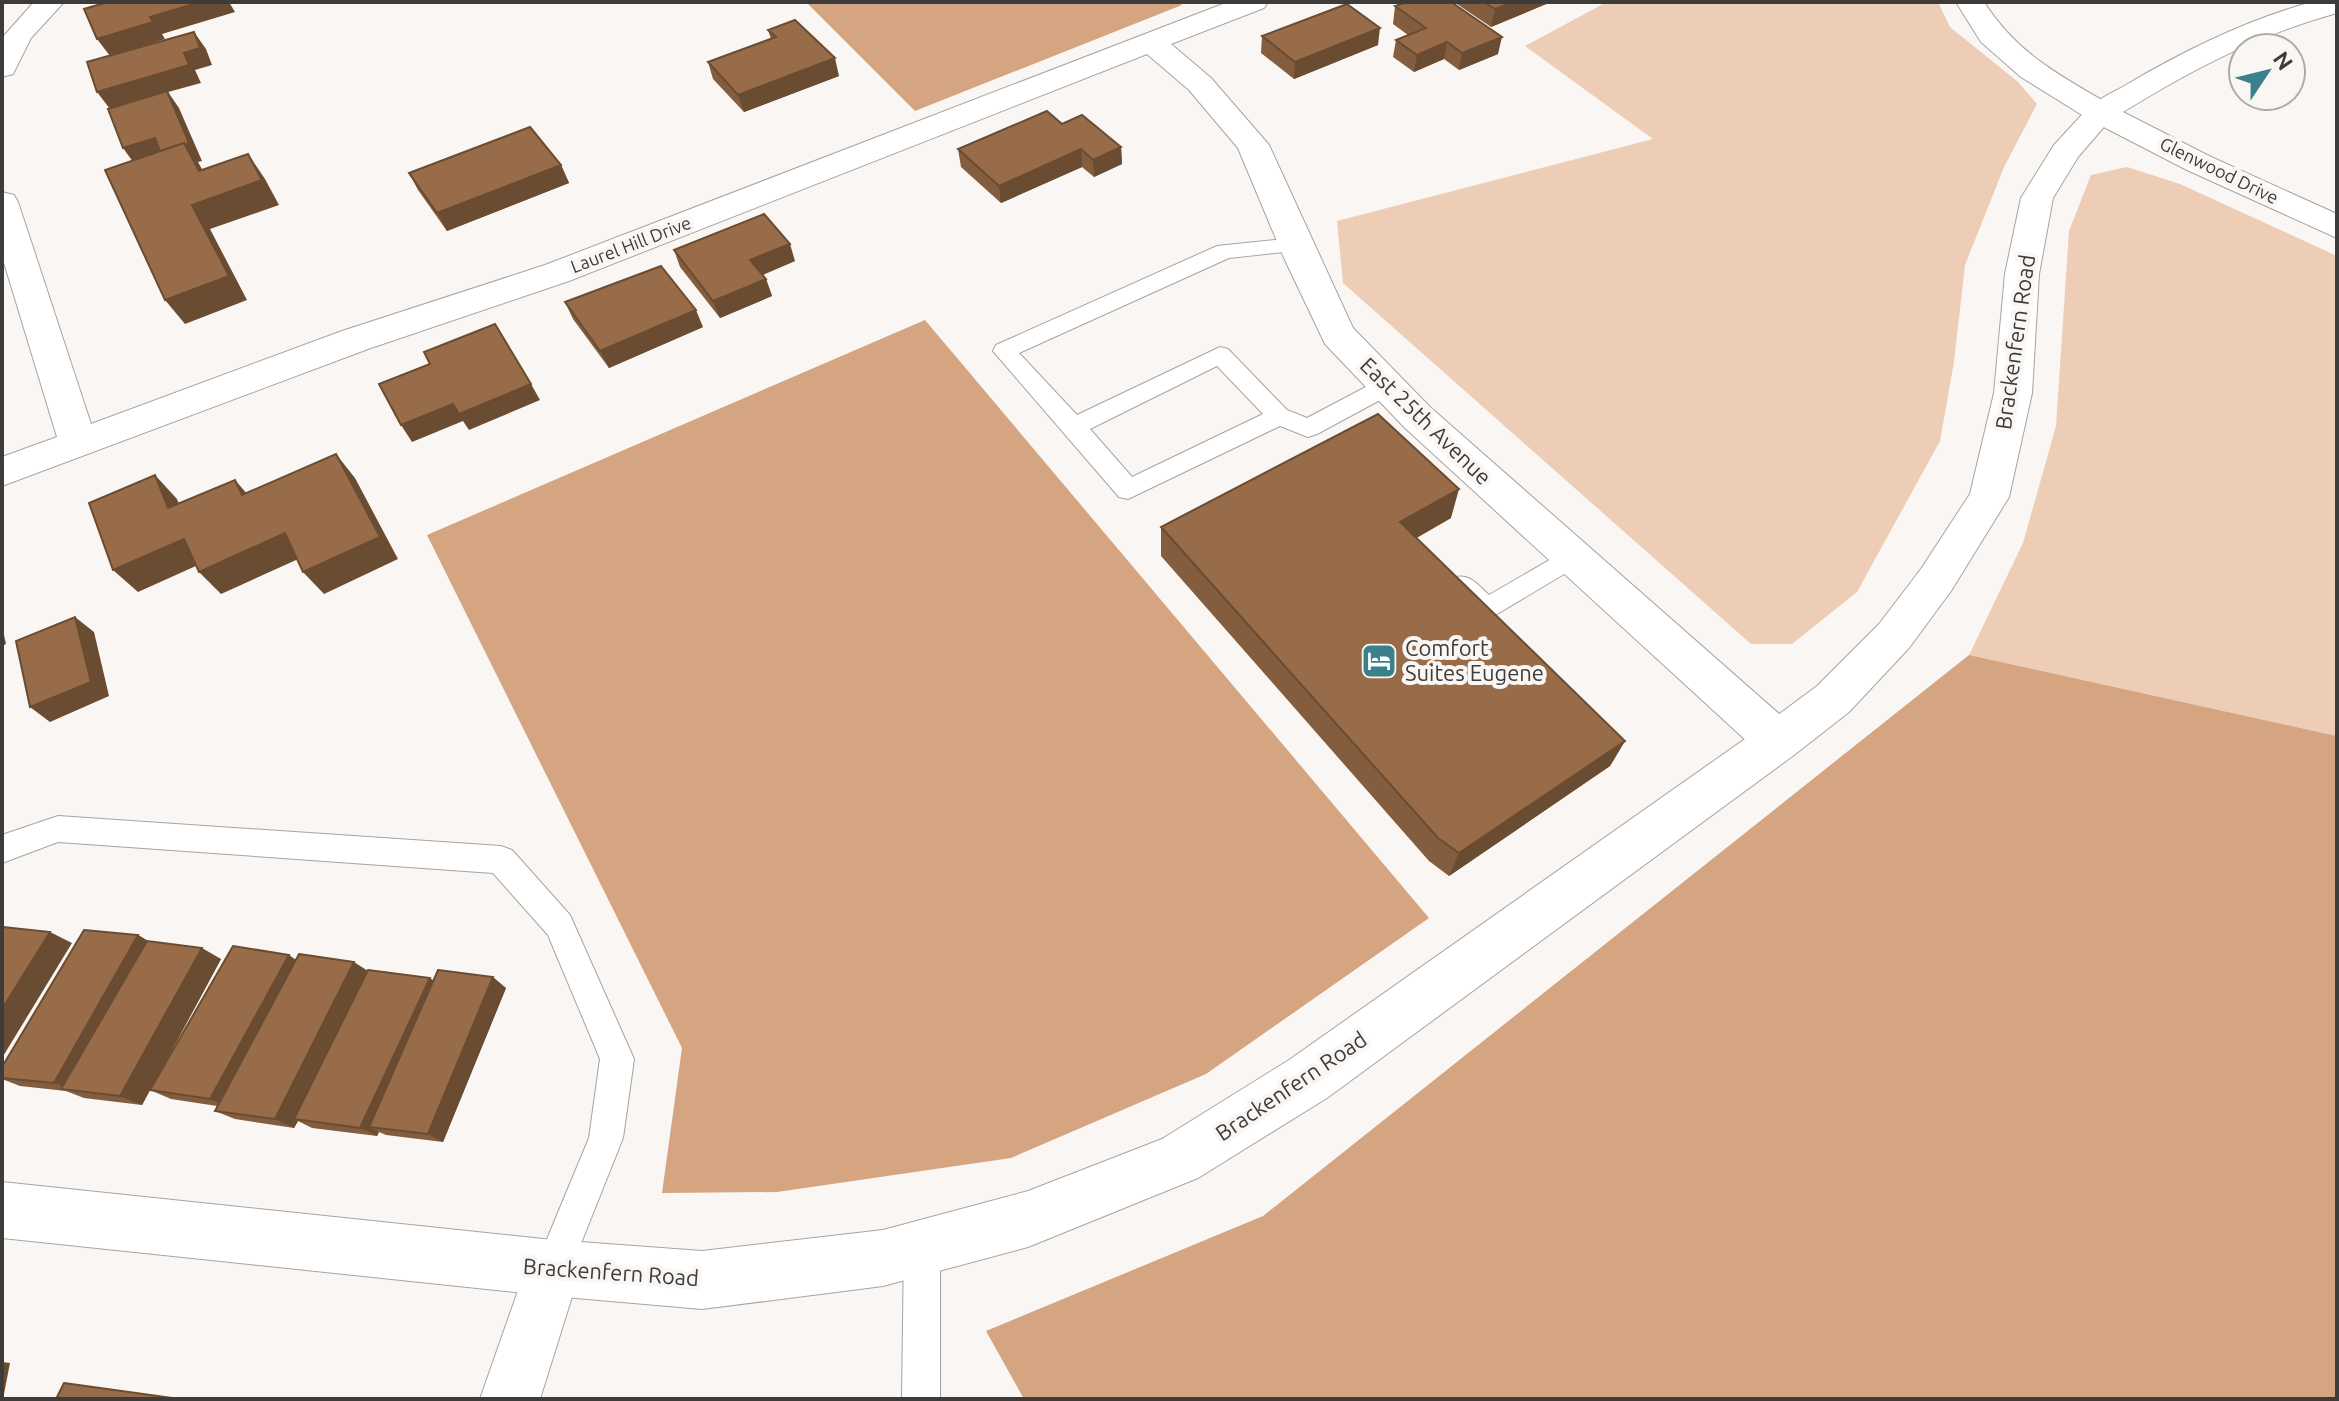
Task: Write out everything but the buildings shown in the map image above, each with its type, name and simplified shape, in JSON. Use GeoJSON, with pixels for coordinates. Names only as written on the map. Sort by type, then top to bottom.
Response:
{"type":"FeatureCollection","features":[{"type":"Feature","properties":{"kind":"street"},"geometry":{"type":"LineString","coordinates":[[2,68],[18,35],[50,2]]}},
{"type":"Feature","properties":{"kind":"street","name":"Laurel Hill Drive"},"geometry":{"type":"LineString","coordinates":[[2,472],[355,340],[557,273],[1254,2]]}},
{"type":"Feature","properties":{"kind":"street","name":"Glenwood Drive"},"geometry":{"type":"LineString","coordinates":[[1970,2],[1991,36],[2022,62],[2101,113],[2198,163],[2337,227]]}},
{"type":"Feature","properties":{"kind":"street","name":"Brackenfern Road"},"geometry":{"type":"LineString","coordinates":[[2,1210],[553,1268],[702,1280],[883,1258],[1028,1219],[1179,1159],[1308,1079],[1833,699],[1894,636],[1936,580],[1989,497],[2013,393],[2022,274],[2037,198],[2065,152],[2101,113],[2165,72],[2240,36],[2337,4]]}},
{"type":"Feature","properties":{"kind":"street","name":"East 25th Avenue"},"geometry":{"type":"LineString","coordinates":[[1151,42],[1200,84],[1253,145],[1295,245],[1338,335],[1417,417],[1778,741]]}},
{"type":"Feature","properties":{"kind":"street"},"geometry":{"type":"LineString","coordinates":[[2,202],[78,443]]}},
{"type":"Feature","properties":{"kind":"street"},"geometry":{"type":"LineString","coordinates":[[510,1399],[553,1268]]}},
{"type":"Feature","properties":{"kind":"lane"},"geometry":{"type":"LineString","coordinates":[[1279,416],[1128,490],[1004,351],[1225,251],[1295,245]]}},
{"type":"Feature","properties":{"kind":"lane"},"geometry":{"type":"LineString","coordinates":[[1074,427],[1220,355],[1279,416],[1308,428],[1325,452]]}},
{"type":"Feature","properties":{"kind":"lane"},"geometry":{"type":"LineString","coordinates":[[1308,428],[1387,386]]}},
{"type":"Feature","properties":{"kind":"lane"},"geometry":{"type":"LineString","coordinates":[[1444,570],[1487,609],[1572,557]]}},
{"type":"Feature","properties":{"kind":"lane"},"geometry":{"type":"LineString","coordinates":[[2,849],[58,829],[501,860],[559,925],[617,1059],[606,1138],[553,1268]]}},
{"type":"Feature","properties":{"kind":"lane"},"geometry":{"type":"LineString","coordinates":[[921,1399],[922,1247]]}},
{"type":"Feature","properties":{"kind":"shaded area"},"geometry":{"type":"Polygon","coordinates":[[[806,2],[1177,2],[1182,5],[915,111],[806,2]]]}},
{"type":"Feature","properties":{"kind":"shaded area"},"geometry":{"type":"Polygon","coordinates":[[[1607,2],[1938,2],[1950,27],[2018,82],[2037,104],[2004,167],[1965,265],[1954,362],[1940,441],[1857,592],[1792,644],[1751,644],[1343,283],[1337,221],[1653,139],[1525,46],[1607,2]]]}},
{"type":"Feature","properties":{"kind":"shaded area"},"geometry":{"type":"Polygon","coordinates":[[[2127,167],[2180,184],[2337,256],[2337,736],[1969,655],[2023,543],[2056,426],[2069,231],[2091,175],[2127,167]]]}},
{"type":"Feature","properties":{"kind":"shaded area"},"geometry":{"type":"Polygon","coordinates":[[[925,320],[1429,918],[1206,1074],[1011,1158],[777,1192],[662,1193],[682,1048],[427,535],[925,320]]]}},
{"type":"Feature","properties":{"kind":"shaded area"},"geometry":{"type":"Polygon","coordinates":[[[1969,655],[2337,736],[2337,1399],[1024,1399],[986,1331],[1263,1216],[1969,655]]]}},
{"type":"Feature","properties":{"kind":"place","name":"Comfort Suites Eugene"},"geometry":{"type":"Point","coordinates":[1379,661]}}]}
